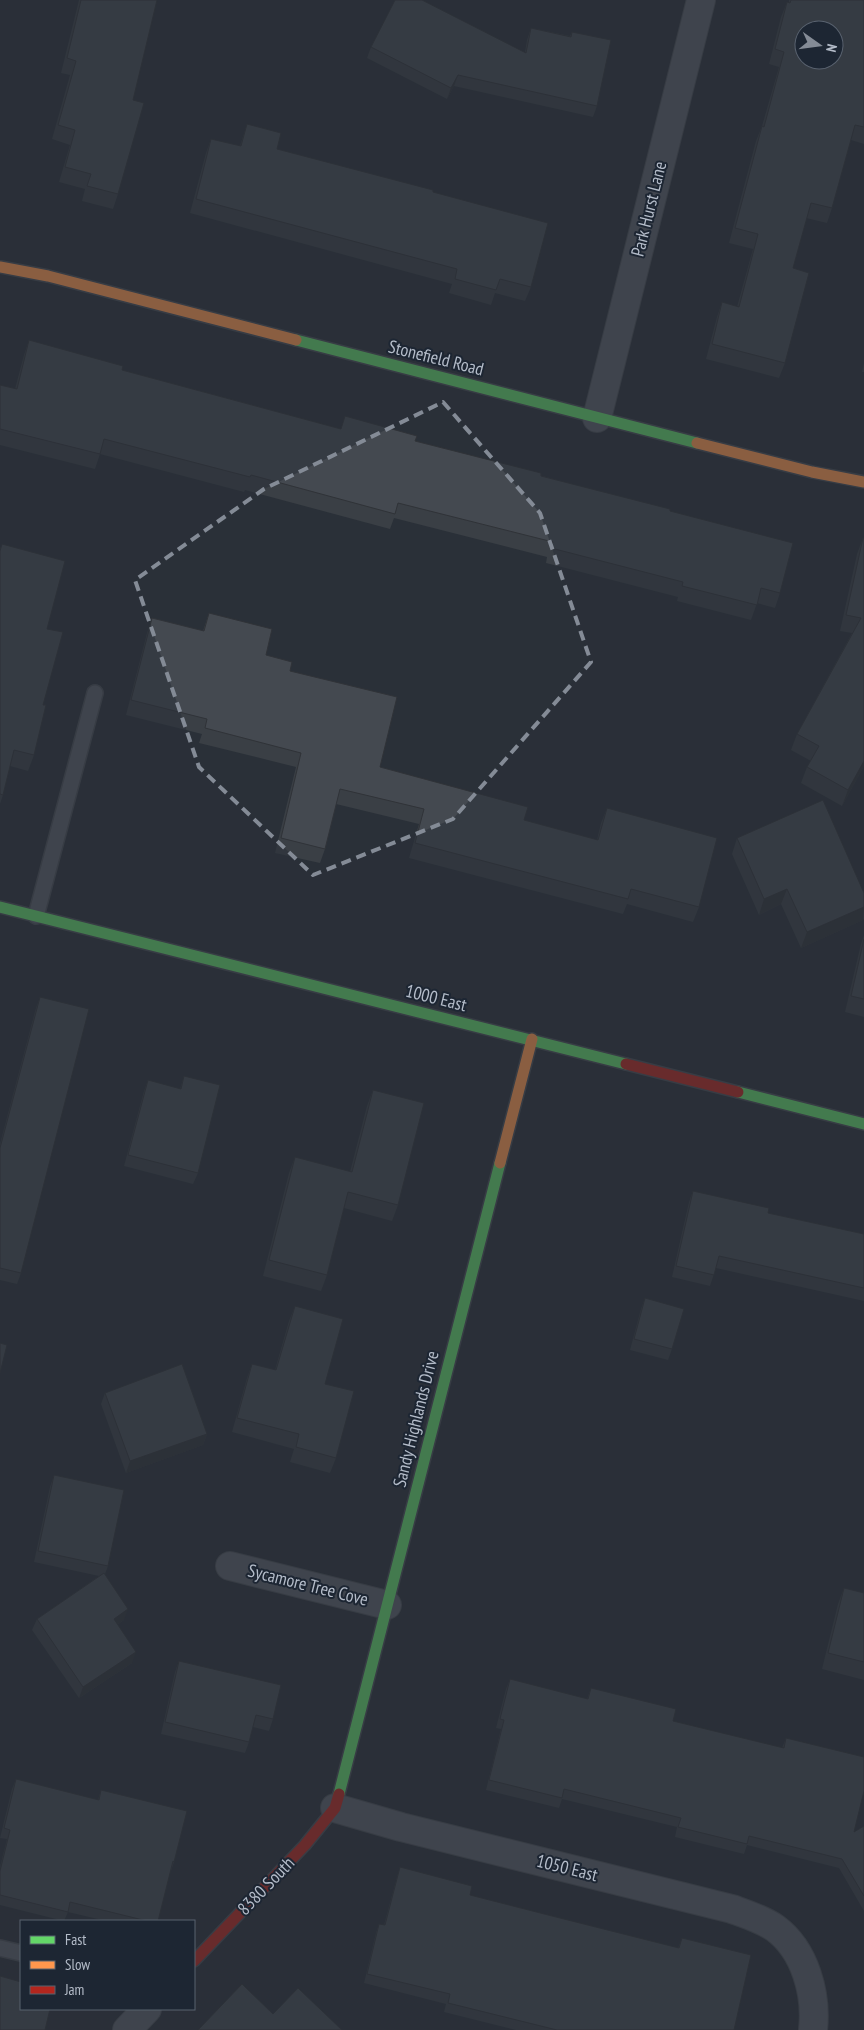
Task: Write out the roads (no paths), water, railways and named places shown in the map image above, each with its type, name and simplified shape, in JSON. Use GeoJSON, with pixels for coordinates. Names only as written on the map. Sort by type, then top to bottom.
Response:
{"type":"FeatureCollection","features":[{"type":"Feature","properties":{"kind":"street","name":"Park Hurst Lane"},"geometry":{"type":"LineString","coordinates":[[597,418],[701,0]]}},
{"type":"Feature","properties":{"kind":"street","name":"Stonefield Road"},"geometry":{"type":"LineString","coordinates":[[0,267],[67,281],[812,472],[864,482]]}},
{"type":"Feature","properties":{"kind":"street","name":"1000 East"},"geometry":{"type":"LineString","coordinates":[[0,907],[532,1039],[864,1124]]}},
{"type":"Feature","properties":{"kind":"street","name":"Sandy Highlands Drive"},"geometry":{"type":"LineString","coordinates":[[335,1808],[532,1039]]}},
{"type":"Feature","properties":{"kind":"street","name":"Sycamore Tree Cove"},"geometry":{"type":"LineString","coordinates":[[230,1566],[387,1605]]}},
{"type":"Feature","properties":{"kind":"street","name":"1050 East"},"geometry":{"type":"LineString","coordinates":[[335,1808],[401,1827],[732,1909],[754,1917],[774,1928],[792,1943],[811,1987],[814,2018],[813,2030]]}},
{"type":"Feature","properties":{"kind":"street","name":"8380 South"},"geometry":{"type":"LineString","coordinates":[[195,1960],[306,1845],[335,1808]]}},
{"type":"Feature","properties":{"kind":"street"},"geometry":{"type":"LineString","coordinates":[[127,2030],[146,2010]]}},
{"type":"Feature","properties":{"kind":"lane"},"geometry":{"type":"LineString","coordinates":[[36,916],[95,693]]}},
{"type":"Feature","properties":{"kind":"lane"},"geometry":{"type":"LineString","coordinates":[[0,1948],[20,1953]]}}]}
